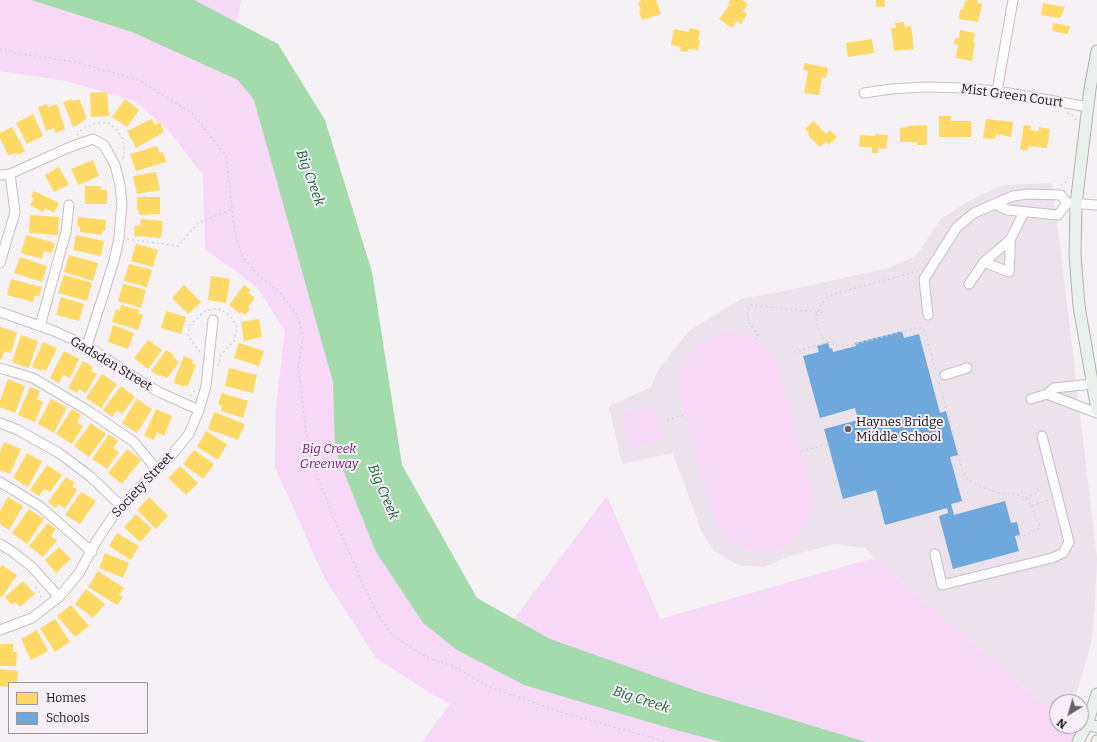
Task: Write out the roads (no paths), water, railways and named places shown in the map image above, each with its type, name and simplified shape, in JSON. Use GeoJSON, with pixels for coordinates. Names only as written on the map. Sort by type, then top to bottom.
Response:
{"type":"FeatureCollection","features":[{"type":"Feature","properties":{"kind":"main road"},"geometry":{"type":"LineString","coordinates":[[1097,51],[1072,204],[1079,306],[1097,410]]}},
{"type":"Feature","properties":{"kind":"main road"},"geometry":{"type":"LineString","coordinates":[[1078,742],[1092,725],[1097,694]]}},
{"type":"Feature","properties":{"kind":"street"},"geometry":{"type":"LineString","coordinates":[[997,91],[1013,0]]}},
{"type":"Feature","properties":{"kind":"street","name":"Mist Green Court"},"geometry":{"type":"LineString","coordinates":[[864,93],[891,89],[926,87],[962,88],[997,91],[1089,107]]}},
{"type":"Feature","properties":{"kind":"street"},"geometry":{"type":"LineString","coordinates":[[0,175],[10,174],[93,138],[104,145],[115,165],[120,185],[122,203],[119,238],[114,261],[87,346]]}},
{"type":"Feature","properties":{"kind":"street"},"geometry":{"type":"LineString","coordinates":[[0,263],[2,249],[16,212],[10,174]]}},
{"type":"Feature","properties":{"kind":"street"},"geometry":{"type":"LineString","coordinates":[[928,314],[924,279],[957,227],[974,213],[1012,196],[1028,194],[1061,194],[1072,204]]}},
{"type":"Feature","properties":{"kind":"street"},"geometry":{"type":"LineString","coordinates":[[994,204],[1008,210],[1058,214],[1072,204],[1097,205]]}},
{"type":"Feature","properties":{"kind":"street"},"geometry":{"type":"LineString","coordinates":[[40,326],[66,232],[69,205]]}},
{"type":"Feature","properties":{"kind":"street"},"geometry":{"type":"LineString","coordinates":[[969,284],[984,262],[1010,240],[1024,212]]}},
{"type":"Feature","properties":{"kind":"street"},"geometry":{"type":"LineString","coordinates":[[984,262],[1009,272],[1010,240]]}},
{"type":"Feature","properties":{"kind":"street","name":"Gadsden Street"},"geometry":{"type":"LineString","coordinates":[[0,312],[40,326],[87,346],[150,387],[199,410]]}},
{"type":"Feature","properties":{"kind":"street","name":"Society Street"},"geometry":{"type":"LineString","coordinates":[[0,630],[32,618],[59,597],[79,573],[92,552],[97,540],[121,506],[174,452],[188,434],[199,410],[206,386],[213,320]]}},
{"type":"Feature","properties":{"kind":"street"},"geometry":{"type":"LineString","coordinates":[[0,368],[33,378],[87,410],[134,442],[157,470]]}},
{"type":"Feature","properties":{"kind":"street"},"geometry":{"type":"LineString","coordinates":[[941,375],[967,368]]}},
{"type":"Feature","properties":{"kind":"street"},"geometry":{"type":"LineString","coordinates":[[1031,399],[1047,394],[1054,388],[1092,384]]}},
{"type":"Feature","properties":{"kind":"street"},"geometry":{"type":"LineString","coordinates":[[1047,394],[1097,413]]}},
{"type":"Feature","properties":{"kind":"street"},"geometry":{"type":"LineString","coordinates":[[0,423],[18,430],[59,453],[91,477],[121,506]]}},
{"type":"Feature","properties":{"kind":"street"},"geometry":{"type":"LineString","coordinates":[[935,554],[942,585],[1052,558],[1063,553],[1069,542],[1042,436]]}},
{"type":"Feature","properties":{"kind":"street"},"geometry":{"type":"LineString","coordinates":[[0,482],[41,506],[92,552]]}},
{"type":"Feature","properties":{"kind":"street"},"geometry":{"type":"LineString","coordinates":[[0,544],[32,567],[59,597]]}},
{"type":"Feature","properties":{"kind":"water","name":"Big Creek"},"geometry":{"type":"Polygon","coordinates":[[[31,0],[194,0],[278,44],[325,120],[372,272],[402,465],[477,598],[550,639],[697,691],[866,742],[722,742],[672,729],[524,685],[457,650],[423,623],[376,552],[335,450],[333,382],[254,100],[238,80],[132,32],[31,0]]]}},
{"type":"Feature","properties":{"kind":"place","name":"Haynes Bridge Middle School"},"geometry":{"type":"Point","coordinates":[848,429]}},
{"type":"Feature","properties":{"kind":"park label","name":"Big Creek Greenway"},"geometry":{"type":"Point","coordinates":[329,456]}}]}
